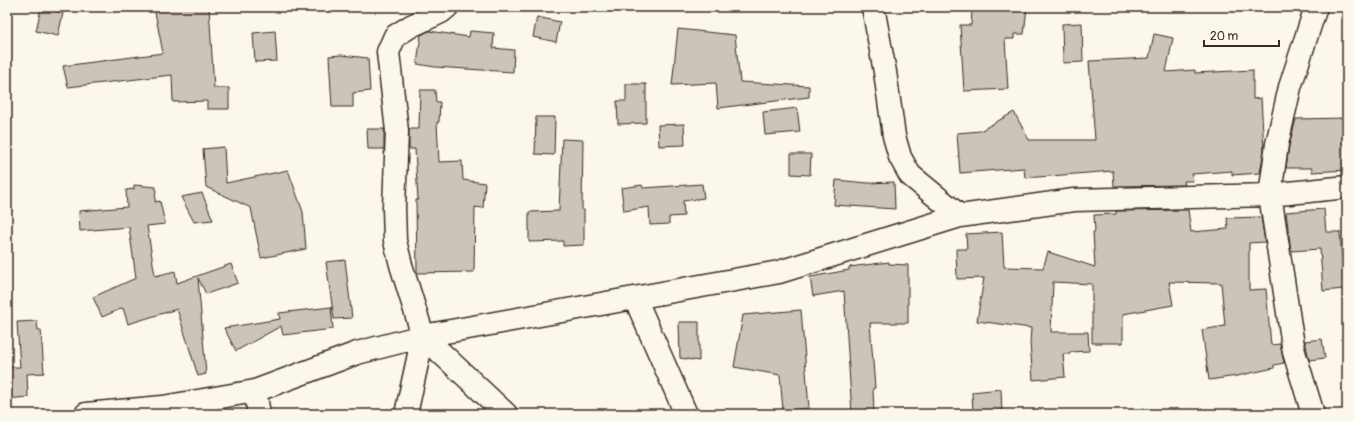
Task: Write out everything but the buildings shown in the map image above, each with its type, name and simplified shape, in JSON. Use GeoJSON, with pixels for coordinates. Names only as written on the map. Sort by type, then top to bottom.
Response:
{"type":"FeatureCollection","features":[{"type":"Feature","properties":{"kind":"street"},"geometry":{"type":"LineString","coordinates":[[406,414],[423,336],[395,241],[394,208],[397,131],[388,52],[395,36],[411,26],[441,12],[447,7]]}},
{"type":"Feature","properties":{"kind":"street"},"geometry":{"type":"LineString","coordinates":[[873,7],[885,72],[894,136],[900,157],[910,175],[960,216]]}},
{"type":"Feature","properties":{"kind":"street"},"geometry":{"type":"LineString","coordinates":[[1313,414],[1294,352],[1270,194],[1277,144],[1290,87],[1316,7]]}},
{"type":"Feature","properties":{"kind":"street"},"geometry":{"type":"LineString","coordinates":[[86,414],[163,407],[255,391],[357,353],[423,336],[779,272],[960,216],[1074,200],[1270,194],[1347,187]]}},
{"type":"Feature","properties":{"kind":"street"},"geometry":{"type":"LineString","coordinates":[[635,298],[686,414]]}},
{"type":"Feature","properties":{"kind":"street"},"geometry":{"type":"LineString","coordinates":[[423,336],[506,414]]}},
{"type":"Feature","properties":{"kind":"street"},"geometry":{"type":"LineString","coordinates":[[255,391],[259,414]]}}]}
